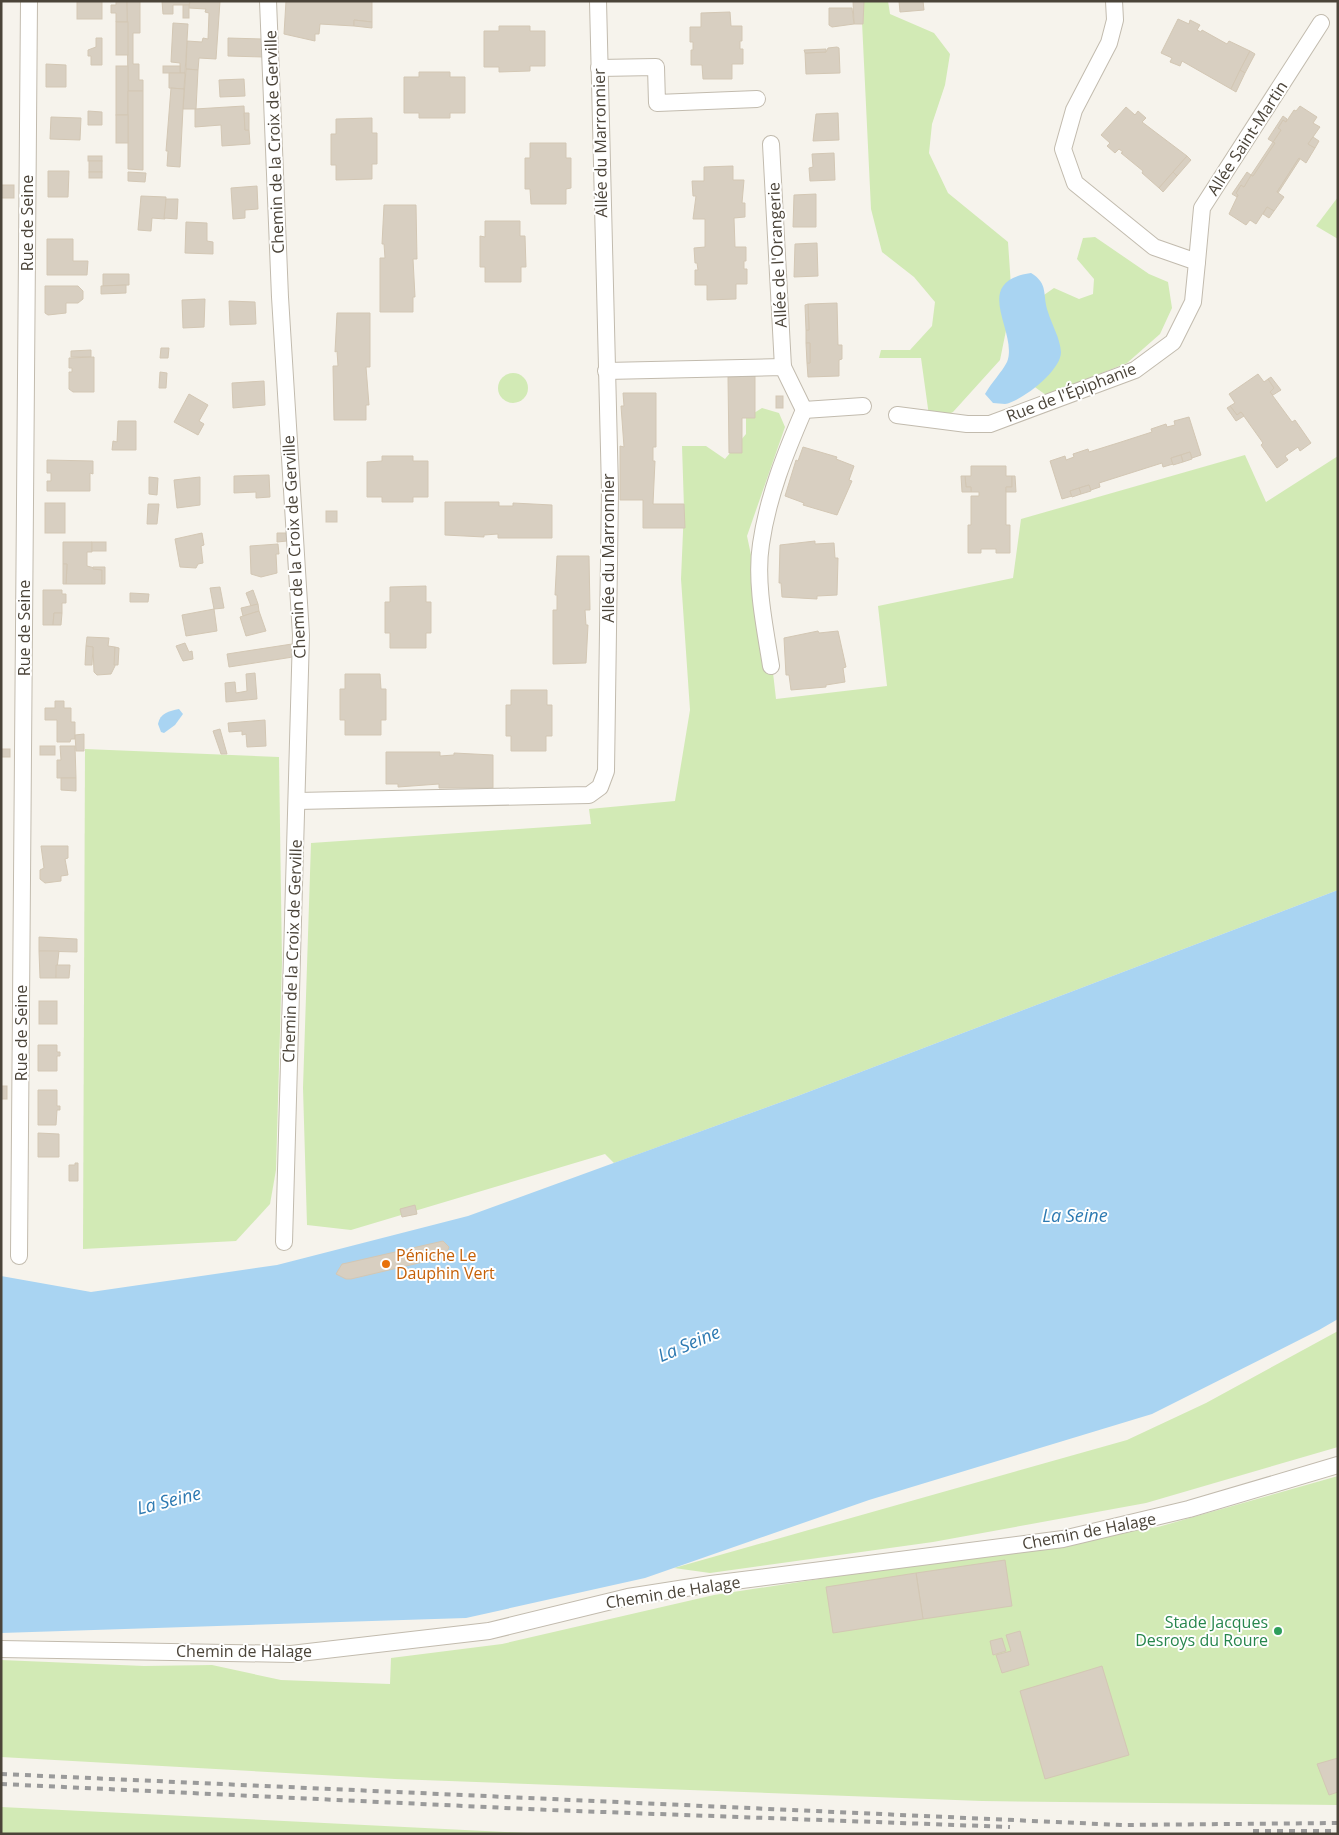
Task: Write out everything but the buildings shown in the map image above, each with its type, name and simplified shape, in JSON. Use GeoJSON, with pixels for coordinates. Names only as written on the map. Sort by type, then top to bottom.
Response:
{"type":"FeatureCollection","features":[{"type":"Feature","properties":{"kind":"street","name":"Rue de Seine"},"geometry":{"type":"LineString","coordinates":[[19,1256],[29,1]]}},
{"type":"Feature","properties":{"kind":"street","name":"Chemin de la Croix de Gerville"},"geometry":{"type":"LineString","coordinates":[[268,1],[280,297],[302,635],[284,1242]]}},
{"type":"Feature","properties":{"kind":"street","name":"Allée du Marronnier"},"geometry":{"type":"LineString","coordinates":[[296,801],[588,795],[600,787],[606,771],[610,490],[598,1]]}},
{"type":"Feature","properties":{"kind":"street"},"geometry":{"type":"LineString","coordinates":[[1114,1],[1115,20],[1109,43],[1074,110],[1063,149],[1076,183],[1154,247],[1196,262]]}},
{"type":"Feature","properties":{"kind":"street","name":"Allée Saint-Martin"},"geometry":{"type":"LineString","coordinates":[[1196,262],[1202,208],[1322,23]]}},
{"type":"Feature","properties":{"kind":"street"},"geometry":{"type":"LineString","coordinates":[[599,68],[656,67],[657,104],[757,99]]}},
{"type":"Feature","properties":{"kind":"street","name":"Allée de l'Orangerie"},"geometry":{"type":"LineString","coordinates":[[772,144],[783,367]]}},
{"type":"Feature","properties":{"kind":"street","name":"Rue de l'Épiphanie"},"geometry":{"type":"LineString","coordinates":[[897,415],[967,424],[990,424],[1135,370],[1173,342],[1193,302],[1196,262]]}},
{"type":"Feature","properties":{"kind":"street"},"geometry":{"type":"LineString","coordinates":[[606,371],[783,367],[804,410],[776,476],[760,546],[761,607],[771,666]]}},
{"type":"Feature","properties":{"kind":"street"},"geometry":{"type":"LineString","coordinates":[[804,410],[863,406]]}},
{"type":"Feature","properties":{"kind":"street","name":"Chemin de Halage"},"geometry":{"type":"LineString","coordinates":[[1,1649],[291,1654],[489,1631],[637,1595],[1063,1539],[1190,1509],[1338,1465]]}},
{"type":"Feature","properties":{"kind":"green space"},"geometry":{"type":"Polygon","coordinates":[[[861,1],[888,1],[890,14],[934,33],[950,54],[945,85],[932,124],[929,153],[948,193],[1008,242],[1012,301],[1000,360],[953,412],[930,423],[921,358],[879,358],[881,350],[910,350],[932,326],[935,302],[914,277],[882,252],[871,209],[861,1]]]}},
{"type":"Feature","properties":{"kind":"green space"},"geometry":{"type":"Polygon","coordinates":[[[1338,197],[1338,239],[1316,226],[1338,197]]]}},
{"type":"Feature","properties":{"kind":"green space"},"geometry":{"type":"Polygon","coordinates":[[[1095,237],[1149,274],[1168,282],[1172,308],[1160,334],[1127,363],[1046,395],[1032,385],[1031,304],[1054,288],[1079,299],[1093,294],[1094,279],[1077,259],[1083,238],[1095,237]]]}},
{"type":"Feature","properties":{"kind":"green space"},"geometry":{"type":"Polygon","coordinates":[[[513,373],[524,377],[528,388],[524,399],[513,403],[502,399],[498,388],[502,377],[513,373]]]}},
{"type":"Feature","properties":{"kind":"green space"},"geometry":{"type":"Polygon","coordinates":[[[762,408],[779,413],[785,427],[747,536],[754,569],[765,602],[776,699],[887,686],[878,606],[1013,578],[1021,519],[1245,455],[1266,502],[1338,456],[1338,890],[795,1097],[614,1163],[605,1154],[351,1230],[307,1225],[303,1088],[311,843],[591,824],[589,809],[675,801],[690,710],[681,579],[684,508],[682,446],[706,446],[725,459],[746,434],[746,418],[762,408]]]}},
{"type":"Feature","properties":{"kind":"green space"},"geometry":{"type":"Polygon","coordinates":[[[85,749],[279,757],[282,962],[276,1170],[270,1204],[236,1241],[83,1249],[85,749]]]}},
{"type":"Feature","properties":{"kind":"green space"},"geometry":{"type":"Polygon","coordinates":[[[1338,1331],[1338,1447],[1146,1503],[933,1542],[710,1573],[674,1568],[1127,1440],[1206,1403],[1338,1331]]]}},
{"type":"Feature","properties":{"kind":"green space"},"geometry":{"type":"Polygon","coordinates":[[[1338,1476],[1338,1805],[982,1801],[395,1779],[1,1757],[1,1660],[144,1666],[212,1665],[281,1680],[390,1684],[391,1658],[502,1644],[714,1595],[1158,1527],[1338,1476]]]}},
{"type":"Feature","properties":{"kind":"green space"},"geometry":{"type":"Polygon","coordinates":[[[1,1807],[547,1834],[1,1834],[1,1807]]]}},
{"type":"Feature","properties":{"kind":"water"},"geometry":{"type":"Polygon","coordinates":[[[1031,273],[1043,285],[1046,306],[1058,337],[1061,352],[1059,360],[1048,376],[1021,397],[1005,404],[993,403],[985,394],[1007,362],[1009,350],[999,297],[1003,286],[1013,278],[1031,273]]]}},
{"type":"Feature","properties":{"kind":"water"},"geometry":{"type":"Polygon","coordinates":[[[179,709],[183,714],[175,725],[164,733],[161,732],[158,724],[161,717],[168,712],[179,709]]]}},
{"type":"Feature","properties":{"kind":"water","name":"La Seine"},"geometry":{"type":"Polygon","coordinates":[[[1338,890],[1338,1319],[1319,1330],[1152,1414],[869,1500],[645,1578],[466,1618],[1,1633],[1,1276],[91,1292],[277,1265],[468,1216],[795,1097],[1338,890]]]}},
{"type":"Feature","properties":{"kind":"railway"},"geometry":{"type":"LineString","coordinates":[[1,1774],[1122,1825],[1338,1823]]}},
{"type":"Feature","properties":{"kind":"railway"},"geometry":{"type":"LineString","coordinates":[[1,1784],[549,1810],[1010,1827]]}},
{"type":"Feature","properties":{"kind":"railway"},"geometry":{"type":"LineString","coordinates":[[1253,1831],[1338,1831]]}},
{"type":"Feature","properties":{"kind":"place","name":"Péniche Le Dauphin Vert"},"geometry":{"type":"Point","coordinates":[386,1264]}},
{"type":"Feature","properties":{"kind":"place","name":"Stade Jacques Desroys du Roure"},"geometry":{"type":"Point","coordinates":[1278,1631]}}]}
